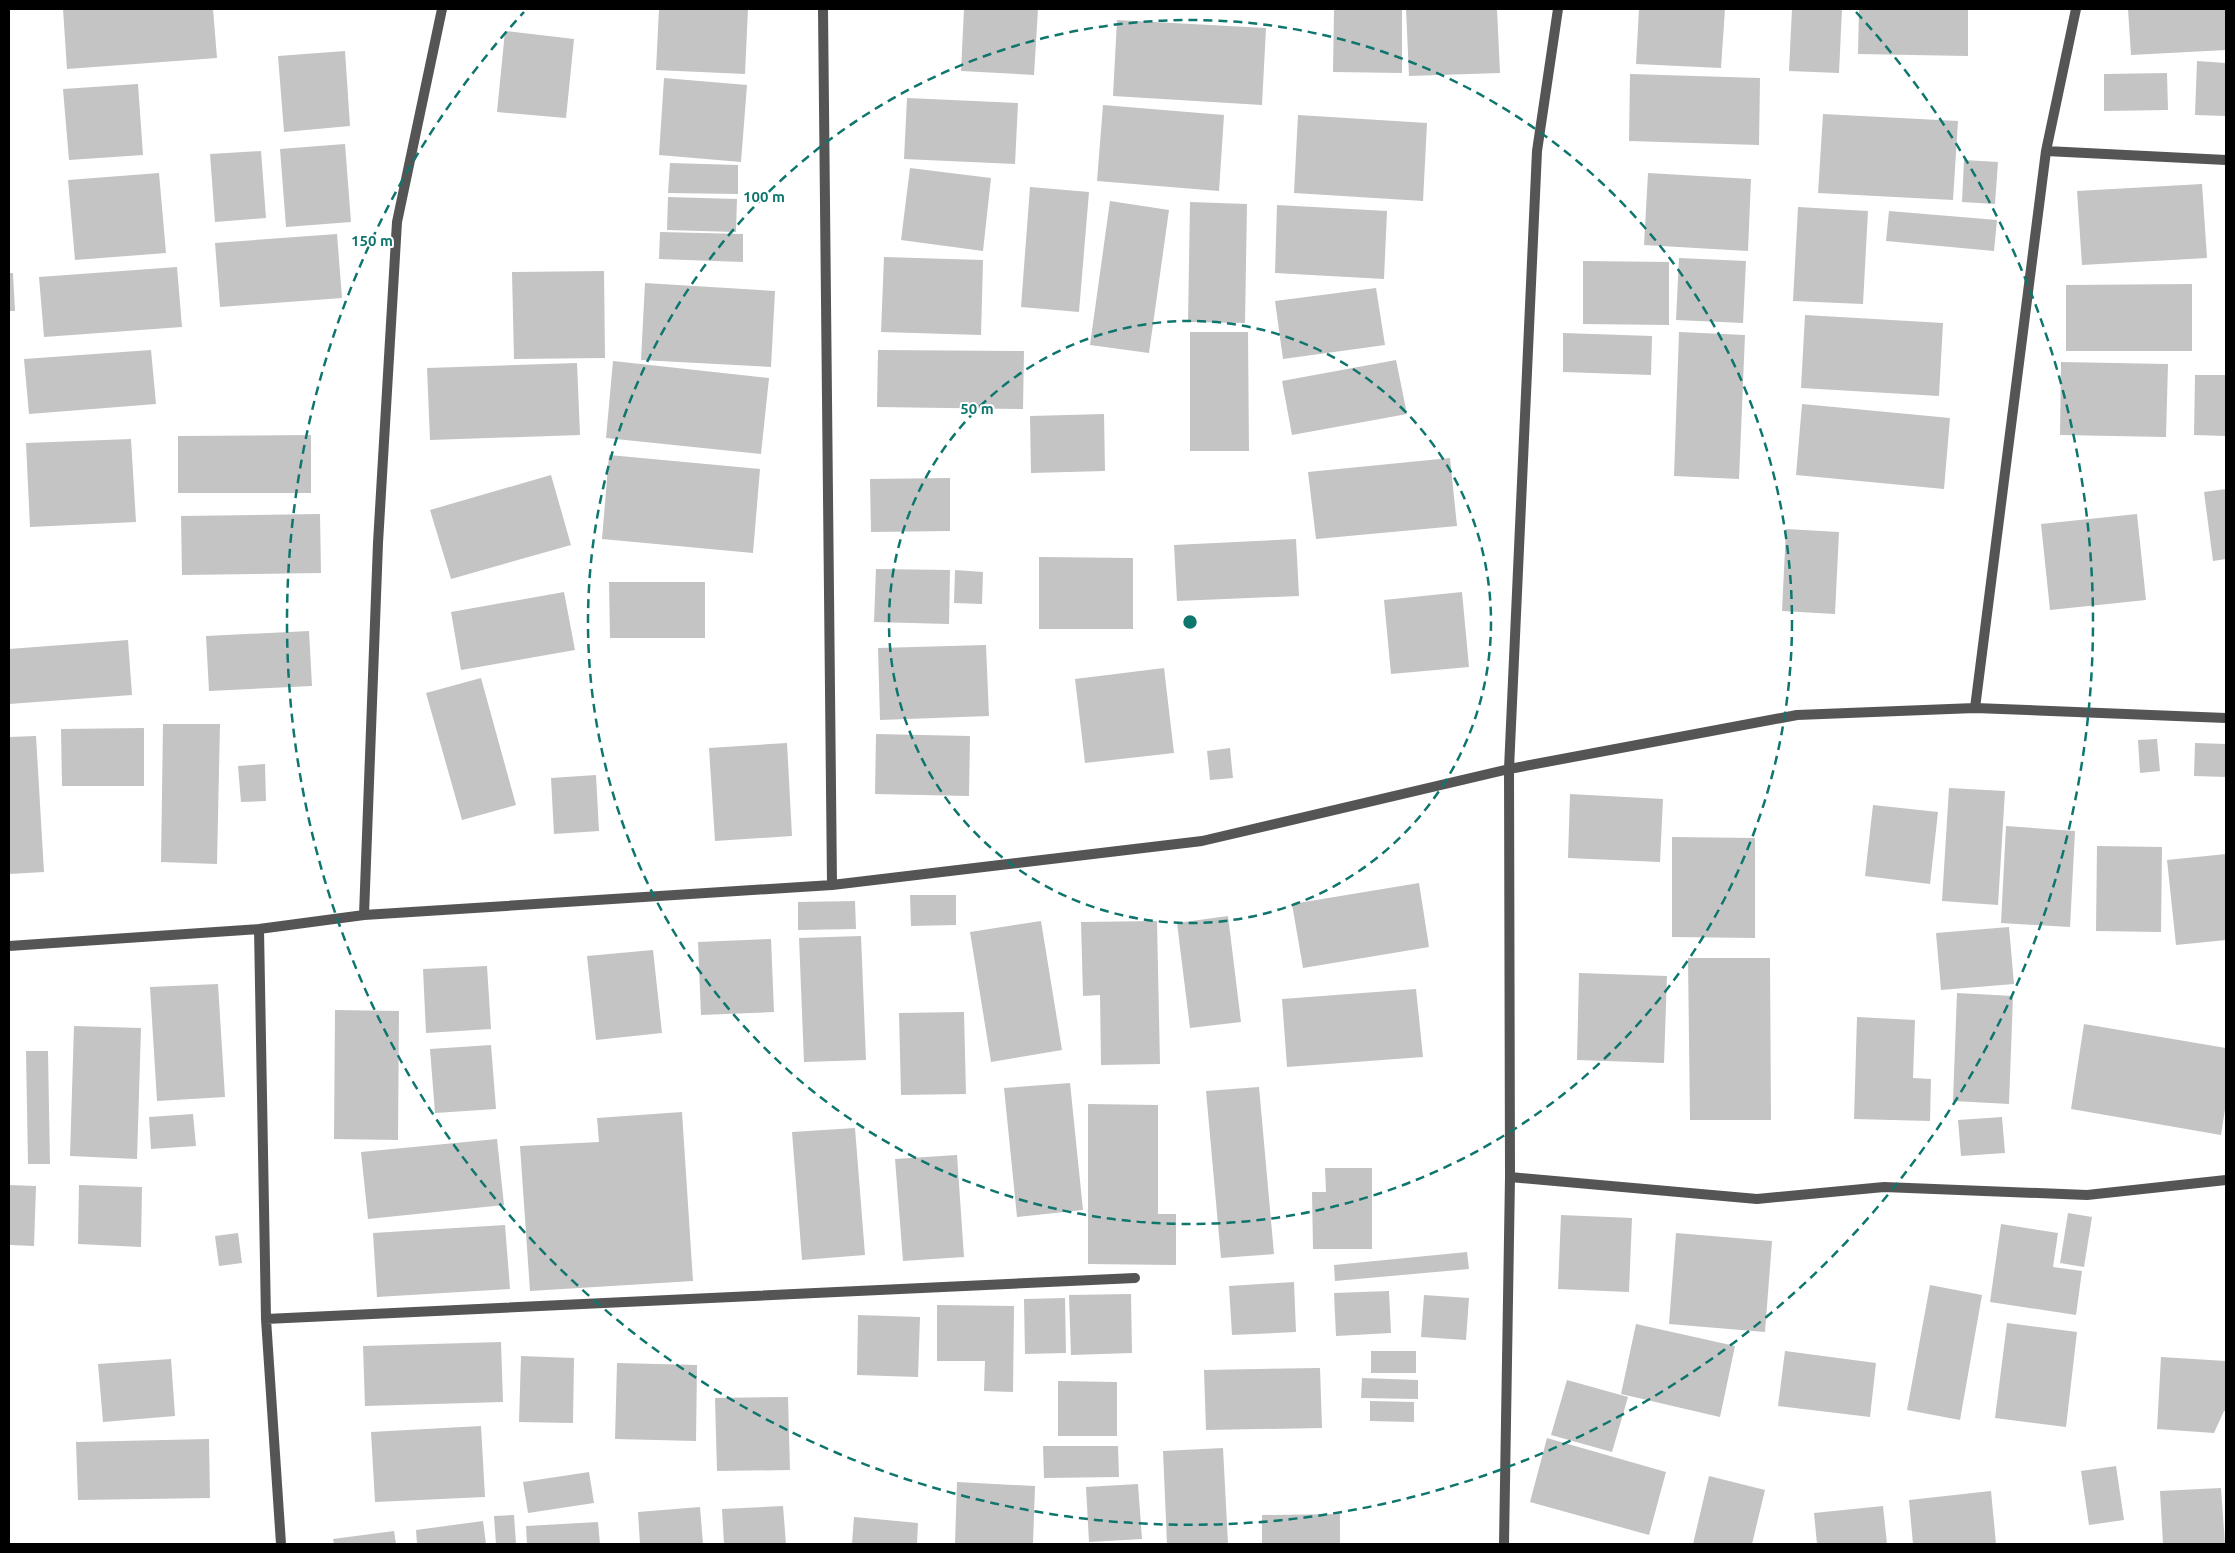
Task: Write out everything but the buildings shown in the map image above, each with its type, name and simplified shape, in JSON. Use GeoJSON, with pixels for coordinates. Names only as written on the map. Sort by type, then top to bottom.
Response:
{"type":"FeatureCollection","features":[{"type":"Feature","properties":{"kind":"street"},"geometry":{"type":"LineString","coordinates":[[364,914],[378,543],[396,222],[442,9]]}},
{"type":"Feature","properties":{"kind":"street"},"geometry":{"type":"LineString","coordinates":[[823,9],[832,885]]}},
{"type":"Feature","properties":{"kind":"street"},"geometry":{"type":"LineString","coordinates":[[1504,1544],[1510,1176],[1509,768],[1537,151],[1558,9]]}},
{"type":"Feature","properties":{"kind":"street"},"geometry":{"type":"LineString","coordinates":[[1976,708],[2046,151],[2076,9]]}},
{"type":"Feature","properties":{"kind":"street"},"geometry":{"type":"LineString","coordinates":[[2046,151],[2226,160]]}},
{"type":"Feature","properties":{"kind":"street"},"geometry":{"type":"LineString","coordinates":[[9,946],[259,929],[364,914],[832,885],[1202,841],[1509,768],[1797,715],[1976,708],[2226,718]]}},
{"type":"Feature","properties":{"kind":"street"},"geometry":{"type":"LineString","coordinates":[[259,929],[266,1319],[281,1544]]}},
{"type":"Feature","properties":{"kind":"street"},"geometry":{"type":"LineString","coordinates":[[1510,1176],[1757,1199],[1884,1187],[2087,1195],[2226,1180]]}},
{"type":"Feature","properties":{"kind":"street"},"geometry":{"type":"LineString","coordinates":[[266,1319],[1136,1278]]}}]}
